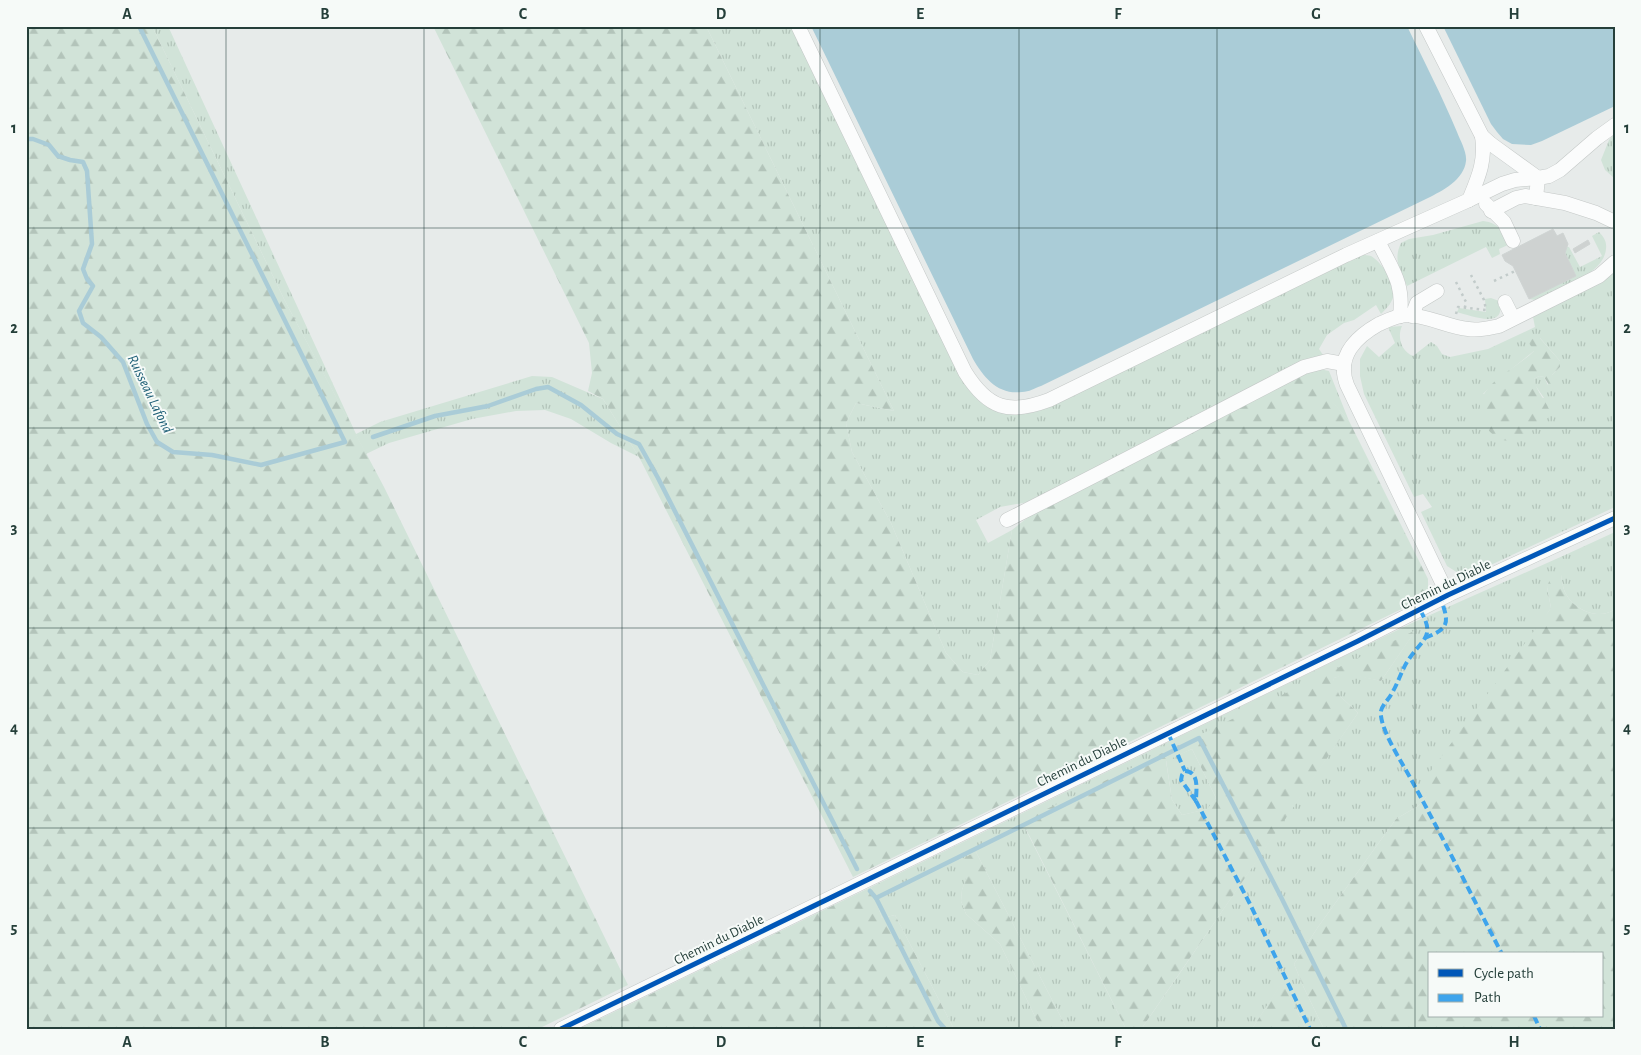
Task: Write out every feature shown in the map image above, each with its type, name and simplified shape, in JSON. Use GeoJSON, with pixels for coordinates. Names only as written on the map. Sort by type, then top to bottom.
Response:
{"type":"FeatureCollection","features":[{"type":"Feature","properties":{"kind":"street"},"geometry":{"type":"LineString","coordinates":[[798,26],[965,372],[975,388],[990,401],[1009,407],[1022,408],[1049,400],[1346,255],[1502,184],[1516,180],[1549,176],[1560,170],[1615,125]]}},
{"type":"Feature","properties":{"kind":"street"},"geometry":{"type":"LineString","coordinates":[[1426,26],[1482,136],[1483,159],[1475,197]]}},
{"type":"Feature","properties":{"kind":"street"},"geometry":{"type":"LineString","coordinates":[[1482,136],[1538,178]]}},
{"type":"Feature","properties":{"kind":"street"},"geometry":{"type":"LineString","coordinates":[[1536,198],[1538,178]]}},
{"type":"Feature","properties":{"kind":"street"},"geometry":{"type":"LineString","coordinates":[[1475,197],[1504,222],[1513,241]]}},
{"type":"Feature","properties":{"kind":"street"},"geometry":{"type":"LineString","coordinates":[[1491,210],[1522,197],[1536,198],[1565,203],[1596,213],[1615,222]]}},
{"type":"Feature","properties":{"kind":"street"},"geometry":{"type":"LineString","coordinates":[[1378,242],[1401,290],[1406,316]]}},
{"type":"Feature","properties":{"kind":"street"},"geometry":{"type":"LineString","coordinates":[[1406,316],[1468,330],[1499,326],[1599,276],[1615,262]]}},
{"type":"Feature","properties":{"kind":"street"},"geometry":{"type":"LineString","coordinates":[[1437,291],[1417,302],[1406,316],[1368,331],[1359,338],[1352,346],[1344,364],[1343,376],[1448,595]]}},
{"type":"Feature","properties":{"kind":"street"},"geometry":{"type":"LineString","coordinates":[[1505,302],[1513,318]]}},
{"type":"Feature","properties":{"kind":"street"},"geometry":{"type":"LineString","coordinates":[[1007,520],[1304,367],[1327,361],[1344,364]]}},
{"type":"Feature","properties":{"kind":"street","name":"Chemin du Diable"},"geometry":{"type":"LineString","coordinates":[[561,1029],[1358,642],[1448,595],[1615,518]]}},
{"type":"Feature","properties":{"kind":"path"},"geometry":{"type":"LineString","coordinates":[[1494,281],[1516,271]]}},
{"type":"Feature","properties":{"kind":"path"},"geometry":{"type":"LineString","coordinates":[[1456,312],[1458,306],[1486,310],[1484,300],[1471,275]]}},
{"type":"Feature","properties":{"kind":"path"},"geometry":{"type":"LineString","coordinates":[[1456,282],[1466,302],[1465,307]]}},
{"type":"Feature","properties":{"kind":"green space"},"geometry":{"type":"Polygon","coordinates":[[[26,26],[152,26],[285,301],[384,487],[628,985],[538,1029],[26,1029],[26,26]]]}},
{"type":"Feature","properties":{"kind":"green space"},"geometry":{"type":"Polygon","coordinates":[[[152,26],[168,26],[356,434],[380,422],[532,376],[552,377],[603,399],[639,457],[571,419],[545,410],[516,411],[472,419],[389,443],[366,454],[285,301],[152,26]]]}},
{"type":"Feature","properties":{"kind":"green space"},"geometry":{"type":"Polygon","coordinates":[[[433,26],[706,26],[894,411],[856,403],[846,423],[852,452],[891,523],[946,653],[963,672],[978,675],[990,660],[1012,530],[1032,514],[1306,371],[1349,421],[1428,579],[1428,591],[1422,599],[853,877],[639,457],[603,399],[588,391],[592,373],[589,343],[433,26]]]}},
{"type":"Feature","properties":{"kind":"green space"},"geometry":{"type":"Polygon","coordinates":[[[706,26],[794,26],[964,379],[1014,411],[1363,255],[1371,256],[1387,272],[1394,288],[1392,299],[1381,314],[1376,305],[1327,335],[1319,349],[1323,355],[1034,501],[1000,507],[976,520],[988,543],[1012,530],[990,660],[978,675],[963,672],[946,653],[891,523],[852,452],[846,423],[856,403],[894,411],[706,26]]]}},
{"type":"Feature","properties":{"kind":"green space"},"geometry":{"type":"Polygon","coordinates":[[[1615,133],[1615,183],[1614,178],[1605,170],[1601,160],[1609,140],[1615,133]]]}},
{"type":"Feature","properties":{"kind":"green space"},"geometry":{"type":"Polygon","coordinates":[[[1483,221],[1497,226],[1504,236],[1508,245],[1499,249],[1500,254],[1492,258],[1486,247],[1407,286],[1398,260],[1401,243],[1409,239],[1433,235],[1483,221]]]}},
{"type":"Feature","properties":{"kind":"green space"},"geometry":{"type":"Polygon","coordinates":[[[1599,232],[1605,240],[1606,249],[1597,267],[1566,286],[1536,300],[1529,299],[1576,276],[1565,253],[1567,247],[1569,247],[1580,267],[1602,256],[1592,236],[1599,232]]]}},
{"type":"Feature","properties":{"kind":"green space"},"geometry":{"type":"Polygon","coordinates":[[[1615,271],[1615,507],[1467,576],[1458,573],[1447,566],[1421,512],[1432,507],[1423,494],[1414,497],[1364,394],[1360,376],[1360,359],[1367,346],[1379,357],[1395,343],[1388,327],[1402,326],[1401,343],[1406,351],[1413,356],[1431,342],[1437,346],[1442,354],[1450,357],[1488,349],[1535,327],[1533,317],[1601,281],[1615,271]],[[1540,338],[1534,351],[1483,394],[1544,398],[1535,385],[1534,379],[1539,376],[1544,377],[1548,385],[1552,375],[1560,367],[1560,361],[1540,338]]]}},
{"type":"Feature","properties":{"kind":"green space"},"geometry":{"type":"Polygon","coordinates":[[[1491,298],[1499,301],[1500,310],[1498,316],[1487,319],[1457,312],[1459,308],[1486,312],[1485,299],[1491,298]]]}},
{"type":"Feature","properties":{"kind":"green space"},"geometry":{"type":"Polygon","coordinates":[[[1538,336],[1560,361],[1560,367],[1552,375],[1551,388],[1544,377],[1539,376],[1534,379],[1551,415],[1537,427],[1519,438],[1508,441],[1501,439],[1488,430],[1484,423],[1480,409],[1481,401],[1484,394],[1495,381],[1534,351],[1529,343],[1532,337],[1538,336]]]}},
{"type":"Feature","properties":{"kind":"green space"},"geometry":{"type":"Polygon","coordinates":[[[1315,368],[1329,371],[1349,421],[1307,374],[1306,371],[1315,368]]]}},
{"type":"Feature","properties":{"kind":"green space"},"geometry":{"type":"Polygon","coordinates":[[[1615,532],[1615,609],[1602,614],[1595,614],[1581,609],[1566,594],[1561,575],[1547,587],[1551,608],[1427,796],[1418,806],[1396,819],[1318,927],[1294,964],[1324,1029],[1306,1029],[1282,983],[1252,1029],[1138,1029],[1142,1028],[1358,713],[1340,696],[1332,685],[1334,678],[1347,673],[1381,681],[1415,631],[1026,830],[1126,1029],[1067,1029],[976,852],[962,890],[961,901],[966,914],[1000,944],[1041,1029],[954,1029],[895,915],[882,918],[871,887],[1412,623],[1615,532]]]}},
{"type":"Feature","properties":{"kind":"green space"},"geometry":{"type":"Polygon","coordinates":[[[1552,574],[1561,575],[1566,594],[1581,609],[1595,614],[1602,614],[1615,609],[1615,1029],[1324,1029],[1294,964],[1318,927],[1396,819],[1418,806],[1427,796],[1427,776],[1551,608],[1547,587],[1552,574]]]}},
{"type":"Feature","properties":{"kind":"green space"},"geometry":{"type":"Polygon","coordinates":[[[1416,630],[1381,681],[1347,674],[1334,678],[1333,685],[1340,696],[1358,713],[1142,1028],[1126,1029],[1022,821],[1416,630]],[[1192,749],[1166,761],[1172,800],[1182,815],[1207,809],[1216,798],[1192,749]]]}},
{"type":"Feature","properties":{"kind":"green space"},"geometry":{"type":"Polygon","coordinates":[[[1192,749],[1216,798],[1208,809],[1182,815],[1172,800],[1166,760],[1192,749]]]}},
{"type":"Feature","properties":{"kind":"green space"},"geometry":{"type":"Polygon","coordinates":[[[976,852],[1067,1029],[1041,1029],[1000,944],[966,914],[961,901],[967,875],[960,860],[976,852]]]}},
{"type":"Feature","properties":{"kind":"green space"},"geometry":{"type":"Polygon","coordinates":[[[871,887],[882,918],[895,915],[954,1029],[579,1029],[871,887]]]}},
{"type":"Feature","properties":{"kind":"green space"},"geometry":{"type":"Polygon","coordinates":[[[1282,982],[1306,1029],[1252,1029],[1282,982]]]}},
{"type":"Feature","properties":{"kind":"water"},"geometry":{"type":"Polygon","coordinates":[[[811,26],[1407,26],[1451,119],[1464,150],[1466,161],[1461,174],[1452,184],[1428,198],[1041,386],[1025,392],[1006,391],[987,379],[973,359],[811,26]]]}},
{"type":"Feature","properties":{"kind":"water"},"geometry":{"type":"Polygon","coordinates":[[[1443,26],[1615,26],[1615,106],[1542,141],[1531,145],[1512,144],[1503,139],[1491,124],[1443,26]]]}},
{"type":"Feature","properties":{"kind":"building"},"geometry":{"type":"Polygon","coordinates":[[[1553,229],[1557,236],[1563,233],[1568,244],[1565,253],[1576,276],[1529,299],[1513,266],[1505,261],[1502,255],[1553,229]]]}},
{"type":"Feature","properties":{"kind":"building"},"geometry":{"type":"Polygon","coordinates":[[[1588,240],[1590,244],[1575,253],[1573,249],[1588,240]]]}},
{"type":"Feature","properties":{"kind":"waterway","name":"Ruisseau Lafond"},"geometry":{"type":"LineString","coordinates":[[26,139],[33,139],[49,145],[58,156],[83,162],[87,171],[92,244],[83,269],[87,279],[93,286],[79,311],[83,323],[101,337],[123,362],[147,424],[157,442],[173,452],[212,455],[261,465],[345,442],[139,26]]}},
{"type":"Feature","properties":{"kind":"waterway"},"geometry":{"type":"LineString","coordinates":[[373,437],[435,416],[488,406],[536,389],[548,387],[581,405],[617,434],[639,444],[857,869]]}},
{"type":"Feature","properties":{"kind":"waterway"},"geometry":{"type":"LineString","coordinates":[[876,898],[1199,738],[1346,1029]]}},
{"type":"Feature","properties":{"kind":"waterway"},"geometry":{"type":"LineString","coordinates":[[870,891],[876,898],[938,1021],[945,1029]]}},
{"type":"Feature","properties":{"kind":"marked path"},"geometry":{"type":"LineString","coordinates":[[1425,638],[1439,631],[1445,624],[1446,619],[1441,599]]}},
{"type":"Feature","properties":{"kind":"marked path"},"geometry":{"type":"LineString","coordinates":[[1420,610],[1425,619],[1427,633],[1422,643],[1407,662],[1383,707],[1381,713],[1383,723],[1394,749],[1501,952]]}},
{"type":"Feature","properties":{"kind":"marked path"},"geometry":{"type":"LineString","coordinates":[[1168,733],[1185,771]]}},
{"type":"Feature","properties":{"kind":"marked path"},"geometry":{"type":"LineString","coordinates":[[1185,771],[1190,772],[1195,778],[1196,801],[1181,780],[1185,771]]}},
{"type":"Feature","properties":{"kind":"marked path"},"geometry":{"type":"LineString","coordinates":[[1196,801],[1250,904],[1310,1029]]}},
{"type":"Feature","properties":{"kind":"marked path"},"geometry":{"type":"LineString","coordinates":[[1535,1018],[1540,1029]]}},
{"type":"Feature","properties":{"kind":"cycle path"},"geometry":{"type":"LineString","coordinates":[[561,1029],[1358,641],[1448,595],[1615,518]]}}]}
